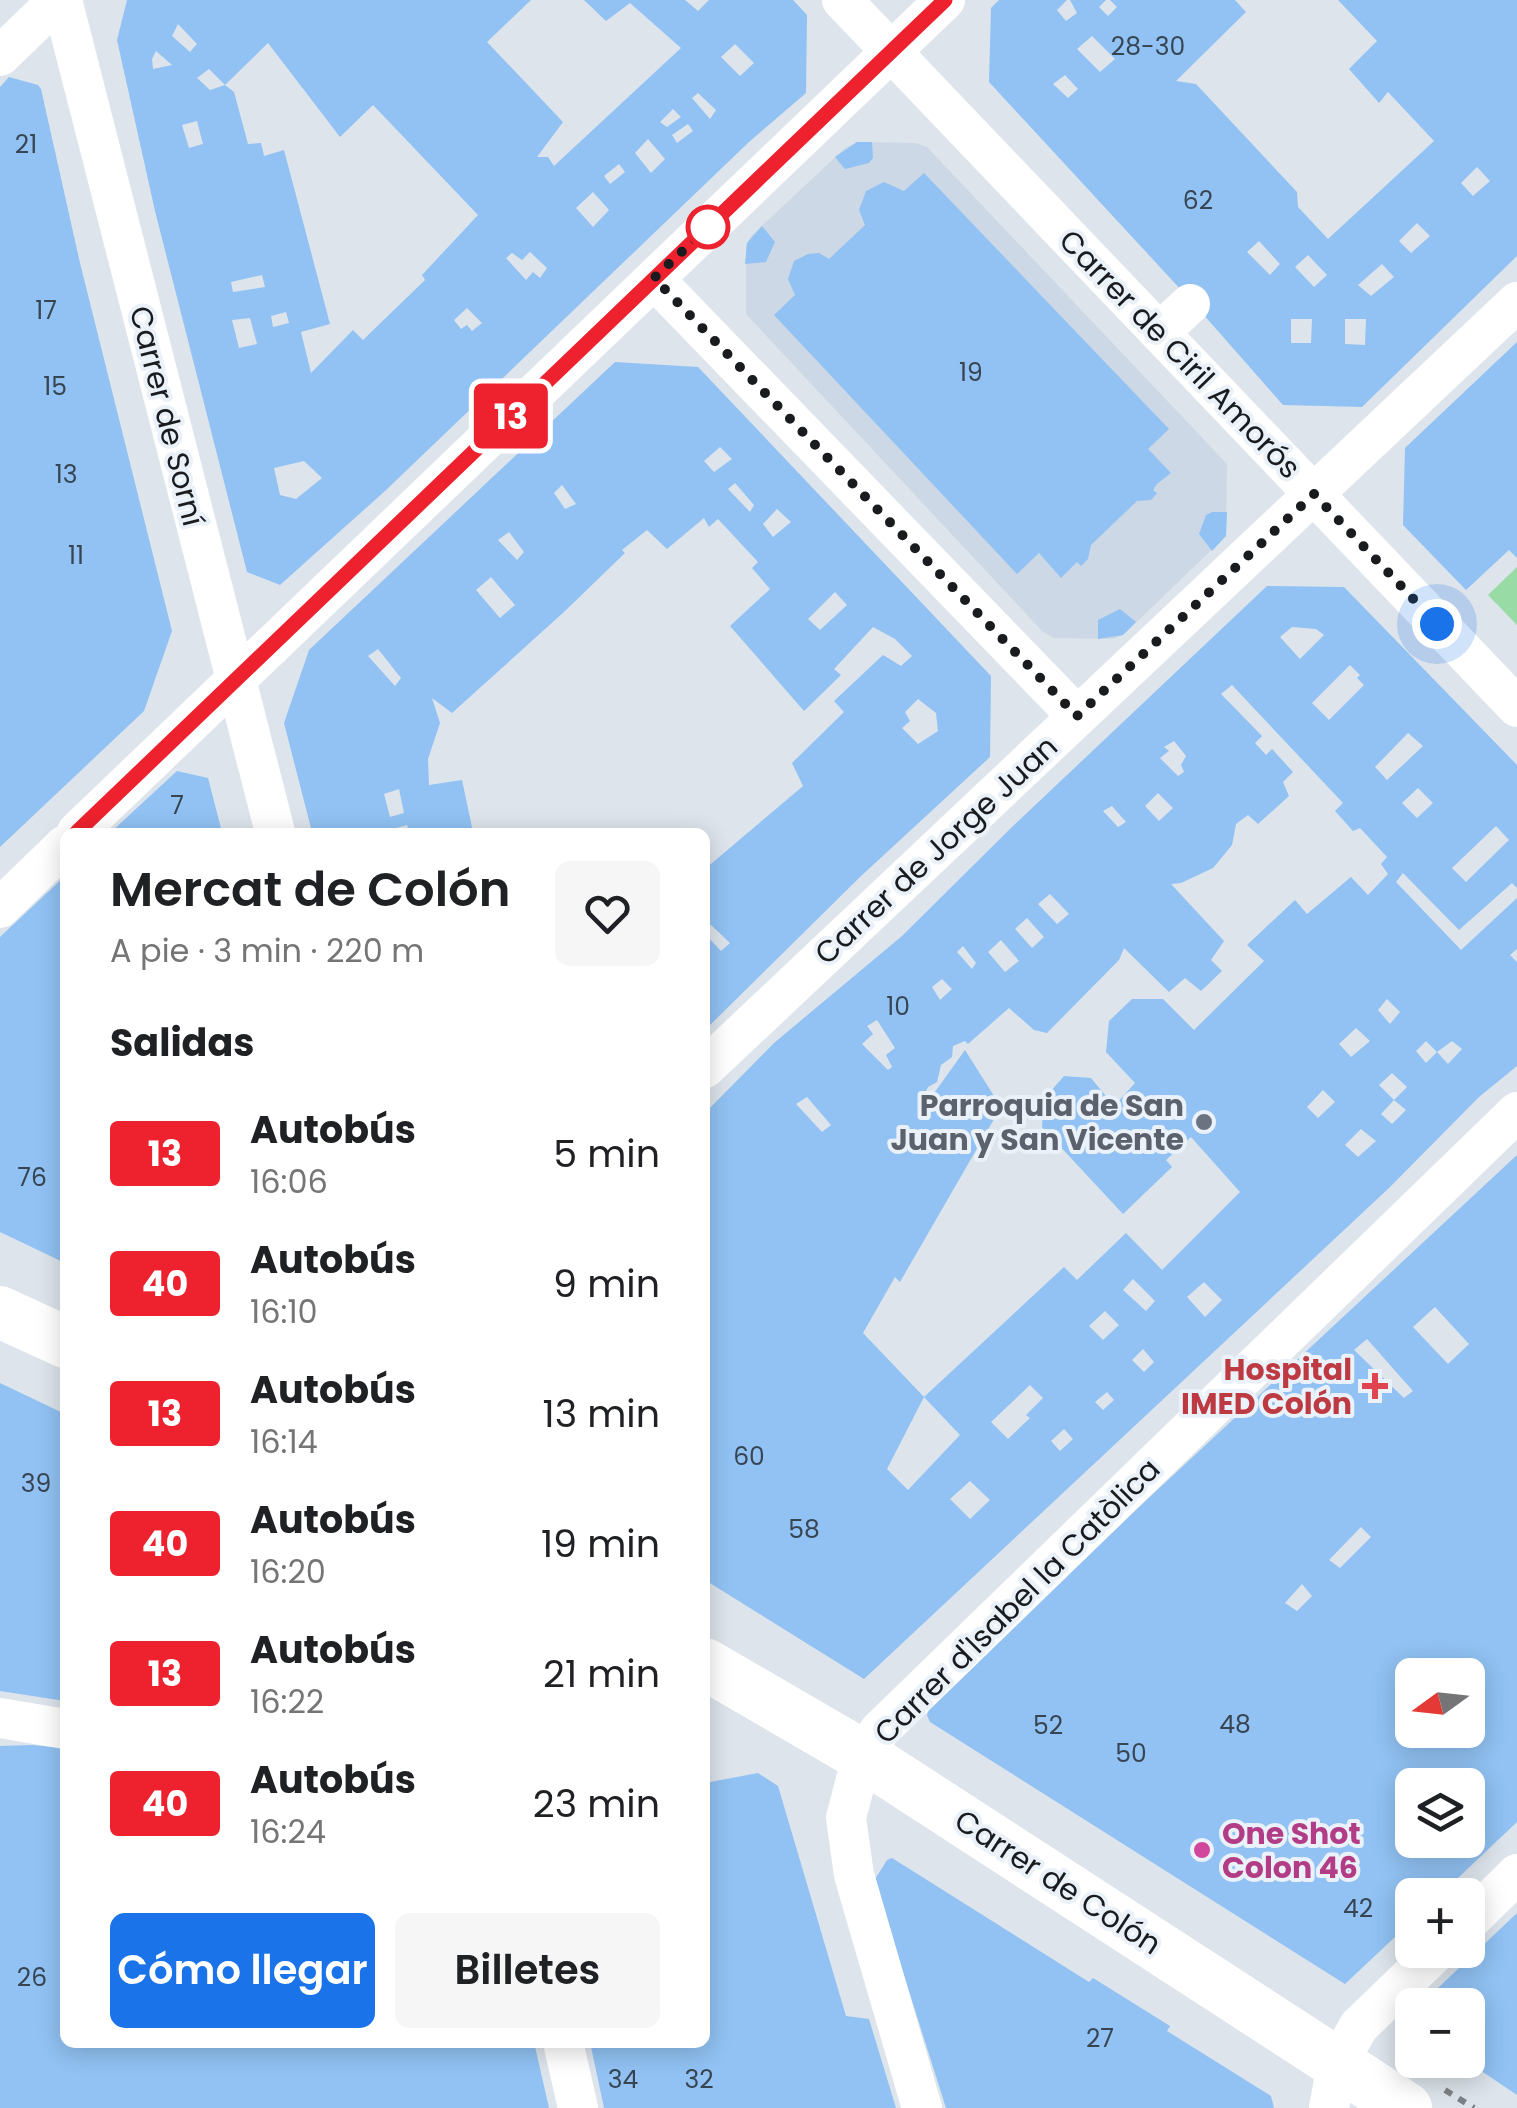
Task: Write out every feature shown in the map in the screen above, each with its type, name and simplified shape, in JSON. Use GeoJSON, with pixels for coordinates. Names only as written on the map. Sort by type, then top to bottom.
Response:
{"type":"FeatureCollection","features":[{"type":"Feature","properties":{"kind":"main road"},"geometry":{"type":"LineString","coordinates":[[0,1312],[60,1340]]}},
{"type":"Feature","properties":{"kind":"main road","name":"Carrer de Colón"},"geometry":{"type":"LineString","coordinates":[[710,1667],[864,1756],[1333,2086],[1406,2108]]}},
{"type":"Feature","properties":{"kind":"street"},"geometry":{"type":"LineString","coordinates":[[0,56],[60,0]]}},
{"type":"Feature","properties":{"kind":"street","name":"Carrer de Sorní"},"geometry":{"type":"LineString","coordinates":[[60,0],[274,828]]}},
{"type":"Feature","properties":{"kind":"street","name":"Carrer de Ciril Amorós"},"geometry":{"type":"LineString","coordinates":[[842,0],[1517,708]]}},
{"type":"Feature","properties":{"kind":"street"},"geometry":{"type":"LineString","coordinates":[[82,828],[945,0]]}},
{"type":"Feature","properties":{"kind":"street"},"geometry":{"type":"LineString","coordinates":[[654,278],[1077,716]]}},
{"type":"Feature","properties":{"kind":"street","name":"Carrer de Jorge Juan"},"geometry":{"type":"LineString","coordinates":[[710,1063],[1517,302]]}},
{"type":"Feature","properties":{"kind":"street"},"geometry":{"type":"LineString","coordinates":[[1160,332],[1190,304]]}},
{"type":"Feature","properties":{"kind":"street"},"geometry":{"type":"LineString","coordinates":[[0,908],[60,849]]}},
{"type":"Feature","properties":{"kind":"street","name":"Carrer d'Isabel la Catòlica"},"geometry":{"type":"LineString","coordinates":[[864,1756],[879,1731],[1517,1112]]}},
{"type":"Feature","properties":{"kind":"street"},"geometry":{"type":"LineString","coordinates":[[0,1718],[60,1728]]}},
{"type":"Feature","properties":{"kind":"street"},"geometry":{"type":"LineString","coordinates":[[864,1756],[846,1818],[854,1875],[922,2108]]}},
{"type":"Feature","properties":{"kind":"street"},"geometry":{"type":"LineString","coordinates":[[1485,1905],[1517,1874]]}},
{"type":"Feature","properties":{"kind":"street"},"geometry":{"type":"LineString","coordinates":[[1333,2086],[1358,2026],[1419,1968]]}},
{"type":"Feature","properties":{"kind":"street"},"geometry":{"type":"LineString","coordinates":[[564,2048],[578,2108]]}},
{"type":"Feature","properties":{"kind":"shaded area"},"geometry":{"type":"Polygon","coordinates":[[[857,142],[916,143],[927,147],[1227,464],[1226,536],[1123,635],[1113,639],[1054,638],[1043,632],[746,314],[746,248],[751,236],[845,148],[857,142]]]}},
{"type":"Feature","properties":{"kind":"green space"},"geometry":{"type":"Polygon","coordinates":[[[1517,567],[1517,625],[1488,595],[1517,567]]]}},
{"type":"Feature","properties":{"kind":"building"},"geometry":{"type":"Polygon","coordinates":[[[127,0],[531,0],[487,42],[563,122],[537,157],[548,157],[554,166],[681,48],[630,3],[606,21],[584,0],[685,0],[698,11],[709,0],[793,0],[807,15],[806,93],[749,142],[385,491],[280,585],[247,572],[155,211],[117,40],[127,0]],[[178,24],[172,36],[190,52],[197,44],[178,24]],[[268,43],[225,85],[234,92],[248,144],[261,143],[264,156],[284,150],[330,324],[301,332],[311,373],[353,330],[363,340],[425,280],[422,275],[478,215],[373,105],[340,137],[268,43]],[[735,44],[721,57],[740,76],[754,63],[735,44]],[[156,51],[153,69],[172,65],[156,51]],[[209,69],[197,78],[210,90],[225,85],[209,69]],[[698,93],[692,98],[710,119],[716,110],[698,93]],[[673,109],[660,122],[667,127],[681,117],[673,109]],[[197,121],[182,125],[189,148],[203,144],[197,121]],[[688,124],[672,135],[677,143],[693,131],[688,124]],[[648,139],[635,153],[651,173],[665,159],[648,139]],[[619,164],[604,176],[610,184],[625,172],[619,164]],[[593,192],[576,208],[593,227],[609,210],[593,192]],[[530,252],[522,260],[512,253],[506,258],[526,280],[533,272],[540,278],[547,268],[530,252]],[[262,275],[231,282],[233,292],[265,287],[262,275]],[[467,308],[454,320],[461,329],[467,325],[472,331],[482,323],[467,308]],[[286,312],[271,316],[273,327],[289,323],[286,312]],[[250,318],[232,320],[239,348],[257,344],[250,318]],[[304,461],[274,468],[280,495],[296,499],[322,478],[304,461]]]}},
{"type":"Feature","properties":{"kind":"building"},"geometry":{"type":"Polygon","coordinates":[[[999,0],[1067,0],[1057,10],[1066,21],[1077,13],[1070,0],[1106,0],[1099,7],[1108,16],[1117,7],[1110,0],[1235,0],[1246,12],[1176,81],[1196,84],[1297,192],[1298,207],[1328,239],[1434,141],[1388,92],[1379,103],[1349,69],[1377,41],[1338,0],[1517,0],[1517,256],[1362,407],[1283,405],[989,82],[991,8],[999,0]],[[1092,36],[1077,49],[1100,72],[1115,59],[1092,36]],[[1065,75],[1053,84],[1068,98],[1078,89],[1065,75]],[[1477,167],[1461,183],[1473,196],[1490,181],[1477,167]],[[1417,223],[1399,241],[1411,253],[1430,236],[1417,223]],[[1259,241],[1247,252],[1270,275],[1280,264],[1259,241]],[[1308,255],[1295,267],[1314,287],[1327,275],[1308,255]],[[1382,264],[1358,285],[1371,296],[1394,277],[1382,264]],[[1291,319],[1291,343],[1311,343],[1312,319],[1291,319]],[[1345,319],[1345,344],[1365,345],[1366,319],[1345,319]]]}},
{"type":"Feature","properties":{"kind":"building"},"geometry":{"type":"Polygon","coordinates":[[[9,77],[41,89],[172,631],[144,711],[0,847],[0,87],[9,77]]]}},
{"type":"Feature","properties":{"kind":"building"},"geometry":{"type":"Polygon","coordinates":[[[857,142],[872,142],[873,158],[869,163],[845,169],[835,157],[857,142]]]}},
{"type":"Feature","properties":{"kind":"building"},"geometry":{"type":"Polygon","coordinates":[[[924,173],[1169,429],[1148,449],[1171,473],[1157,484],[1153,490],[1157,493],[1151,500],[1137,501],[1091,545],[1088,559],[1081,566],[1077,562],[1061,578],[1039,553],[1017,574],[774,315],[795,295],[788,279],[794,261],[819,253],[829,259],[865,225],[859,210],[866,191],[884,182],[904,191],[924,173]]]}},
{"type":"Feature","properties":{"kind":"building"},"geometry":{"type":"Polygon","coordinates":[[[762,226],[775,242],[766,262],[745,264],[747,243],[762,226]]]}},
{"type":"Feature","properties":{"kind":"building"},"geometry":{"type":"Polygon","coordinates":[[[1517,342],[1517,558],[1509,550],[1466,590],[1403,525],[1405,448],[1517,342]]]}},
{"type":"Feature","properties":{"kind":"building"},"geometry":{"type":"Polygon","coordinates":[[[615,362],[698,367],[991,676],[990,757],[860,877],[710,1025],[710,939],[721,951],[730,943],[710,926],[710,865],[803,786],[792,763],[844,712],[834,701],[883,655],[901,666],[912,656],[895,639],[873,627],[834,669],[841,675],[804,711],[730,626],[770,589],[752,568],[758,562],[718,519],[709,527],[704,518],[667,549],[647,530],[452,713],[432,698],[440,723],[428,759],[429,785],[462,780],[472,828],[311,828],[284,723],[309,650],[615,362]],[[720,447],[704,461],[714,472],[732,459],[720,447]],[[735,483],[728,489],[750,512],[754,505],[735,483]],[[562,485],[554,493],[565,509],[576,504],[562,485]],[[777,509],[763,524],[773,537],[791,522],[777,509]],[[509,532],[498,540],[517,560],[524,552],[509,532]],[[491,577],[476,590],[500,618],[515,605],[491,577]],[[835,592],[808,619],[820,630],[847,605],[835,592]],[[378,649],[368,656],[395,686],[401,678],[378,649]],[[918,699],[905,712],[910,721],[902,728],[918,744],[938,731],[936,713],[918,699]],[[399,789],[384,794],[390,817],[404,813],[399,789]]]}},
{"type":"Feature","properties":{"kind":"building"},"geometry":{"type":"Polygon","coordinates":[[[1227,512],[1226,536],[1212,551],[1199,534],[1206,515],[1227,512]]]}},
{"type":"Feature","properties":{"kind":"building"},"geometry":{"type":"Polygon","coordinates":[[[1267,586],[1344,587],[1517,765],[1517,888],[1512,883],[1459,930],[1403,873],[1396,882],[1461,950],[1517,898],[1517,949],[1510,955],[1517,962],[1517,1066],[1479,1097],[1389,1188],[864,1679],[710,1583],[710,1108],[774,1043],[902,936],[1267,586]],[[1292,627],[1280,637],[1300,659],[1324,635],[1316,629],[1292,627]],[[1350,665],[1312,703],[1329,720],[1364,685],[1350,665]],[[1232,685],[1221,694],[1262,736],[1255,743],[1266,755],[1272,749],[1293,772],[1283,782],[1289,796],[1258,824],[1248,815],[1236,824],[1232,845],[1213,868],[1171,884],[1224,941],[1211,960],[1222,971],[1201,991],[1185,978],[1169,992],[1124,948],[1119,960],[1047,1033],[1034,1030],[1009,1008],[968,1044],[965,1041],[953,1046],[952,1057],[941,1065],[937,1082],[928,1087],[922,1110],[965,1050],[1001,1107],[900,1282],[895,1277],[863,1333],[924,1397],[1064,1267],[1077,1280],[1126,1233],[1162,1270],[1240,1192],[1191,1137],[1166,1160],[1172,1167],[1123,1214],[1042,1127],[1044,1099],[1064,1076],[1091,1078],[1114,1106],[1135,1083],[1106,1052],[1109,1021],[1132,999],[1163,999],[1194,1030],[1264,961],[1247,945],[1295,900],[1307,914],[1351,877],[1368,895],[1388,874],[1381,864],[1387,857],[1360,828],[1353,831],[1335,811],[1343,803],[1232,685]],[[1408,733],[1375,767],[1387,780],[1423,746],[1408,733]],[[1174,741],[1164,747],[1169,751],[1160,758],[1178,776],[1184,772],[1181,765],[1186,756],[1174,741]],[[1418,788],[1402,803],[1417,818],[1433,803],[1418,788]],[[1158,793],[1145,806],[1159,821],[1173,808],[1158,793]],[[1112,806],[1103,811],[1118,827],[1126,822],[1112,806]],[[1496,826],[1452,868],[1466,882],[1509,840],[1496,826]],[[1050,894],[1038,904],[1057,924],[1069,914],[1050,894]],[[1027,918],[1015,929],[1032,948],[1044,937],[1027,918]],[[1001,940],[988,952],[1005,972],[1019,961],[1001,940]],[[963,946],[957,952],[972,969],[976,963],[963,946]],[[942,979],[932,987],[940,1000],[952,989],[942,979]],[[1387,999],[1378,1010],[1390,1024],[1400,1012],[1387,999]],[[877,1020],[867,1026],[873,1034],[862,1044],[888,1070],[892,1067],[886,1055],[895,1048],[877,1020]],[[1356,1028],[1339,1044],[1351,1057],[1370,1041],[1356,1028]],[[1426,1041],[1416,1051],[1426,1063],[1437,1052],[1426,1041]],[[1452,1041],[1437,1052],[1448,1064],[1462,1049],[1452,1041]],[[1392,1073],[1379,1085],[1394,1100],[1407,1087],[1392,1073]],[[1323,1090],[1307,1107],[1318,1118],[1335,1102],[1323,1090]],[[807,1097],[796,1104],[822,1132],[831,1125],[807,1097]],[[1394,1100],[1381,1114],[1392,1124],[1406,1110],[1394,1100]],[[1361,1129],[1345,1145],[1358,1157],[1376,1141],[1361,1129]],[[1133,1279],[1123,1290],[1146,1311],[1155,1301],[1133,1279]],[[1204,1282],[1187,1297],[1205,1317],[1222,1300],[1204,1282]],[[1105,1311],[1089,1326],[1103,1340],[1119,1325],[1105,1311]],[[1143,1349],[1132,1360],[1144,1372],[1154,1362],[1143,1349]],[[1030,1385],[991,1422],[1008,1439],[1030,1418],[1026,1415],[1043,1398],[1030,1385]],[[1107,1392],[1095,1402],[1103,1410],[1114,1400],[1107,1392]],[[924,1397],[887,1469],[908,1490],[960,1435],[924,1397]],[[1064,1429],[1051,1441],[1060,1451],[1073,1439],[1064,1429]],[[970,1481],[950,1499],[970,1519],[990,1500],[970,1481]]]}},
{"type":"Feature","properties":{"kind":"building"},"geometry":{"type":"Polygon","coordinates":[[[1120,609],[1136,622],[1123,635],[1098,639],[1098,620],[1120,609]]]}},
{"type":"Feature","properties":{"kind":"building"},"geometry":{"type":"Polygon","coordinates":[[[177,771],[208,778],[221,828],[115,828],[177,771]]]}},
{"type":"Feature","properties":{"kind":"building"},"geometry":{"type":"Polygon","coordinates":[[[60,881],[60,1261],[0,1232],[0,937],[60,881]]]}},
{"type":"Feature","properties":{"kind":"building"},"geometry":{"type":"Polygon","coordinates":[[[1517,1155],[1517,1822],[1485,1852],[1485,1768],[1395,1768],[1395,1858],[1479,1858],[1458,1878],[1395,1878],[1395,1937],[1345,1984],[930,1722],[930,1707],[1517,1155]],[[1435,1307],[1413,1327],[1448,1364],[1469,1344],[1435,1307]],[[1367,1339],[1354,1350],[1404,1398],[1413,1391],[1367,1339]],[[1361,1527],[1329,1560],[1340,1568],[1371,1537],[1361,1527]],[[1302,1584],[1285,1603],[1297,1611],[1312,1596],[1302,1584]]]}},
{"type":"Feature","properties":{"kind":"building"},"geometry":{"type":"Polygon","coordinates":[[[0,1383],[60,1412],[60,1700],[0,1691],[0,1383]]]}},
{"type":"Feature","properties":{"kind":"building"},"geometry":{"type":"Polygon","coordinates":[[[0,1746],[60,1748],[60,2048],[535,2048],[549,2108],[0,2108],[0,1746]]]}},
{"type":"Feature","properties":{"kind":"building"},"geometry":{"type":"Polygon","coordinates":[[[758,1773],[778,1786],[846,2016],[869,2019],[896,2108],[604,2108],[591,2048],[710,2048],[710,1782],[758,1773]]]}},
{"type":"Feature","properties":{"kind":"building"},"geometry":{"type":"Polygon","coordinates":[[[892,1858],[1089,1982],[1093,1978],[1170,2026],[1167,2031],[1271,2096],[1274,2108],[946,2108],[874,1881],[892,1858]]]}},
{"type":"Feature","properties":{"kind":"building"},"geometry":{"type":"Polygon","coordinates":[[[1517,1913],[1517,2095],[1485,2073],[1485,1988],[1438,1988],[1459,1968],[1485,1968],[1485,1943],[1517,1913]]]}},
{"type":"Feature","properties":{"kind":"bus line","name":"13"},"geometry":{"type":"LineString","coordinates":[[81,828],[945,0]]}},
{"type":"Feature","properties":{"kind":"place","name":"Parroquia de San Juan y San Vicente"},"geometry":{"type":"Point","coordinates":[1204,1122]}},
{"type":"Feature","properties":{"kind":"place","name":"Hospital IMED Colón"},"geometry":{"type":"Point","coordinates":[1375,1386]}},
{"type":"Feature","properties":{"kind":"place","name":"One Shot Colon 46"},"geometry":{"type":"Point","coordinates":[1202,1850]}},
{"type":"Feature","properties":{"kind":"route"},"geometry":{"type":"LineString","coordinates":[[708,227],[654,278],[1077,716],[1314,494],[1437,624]]}}]}
